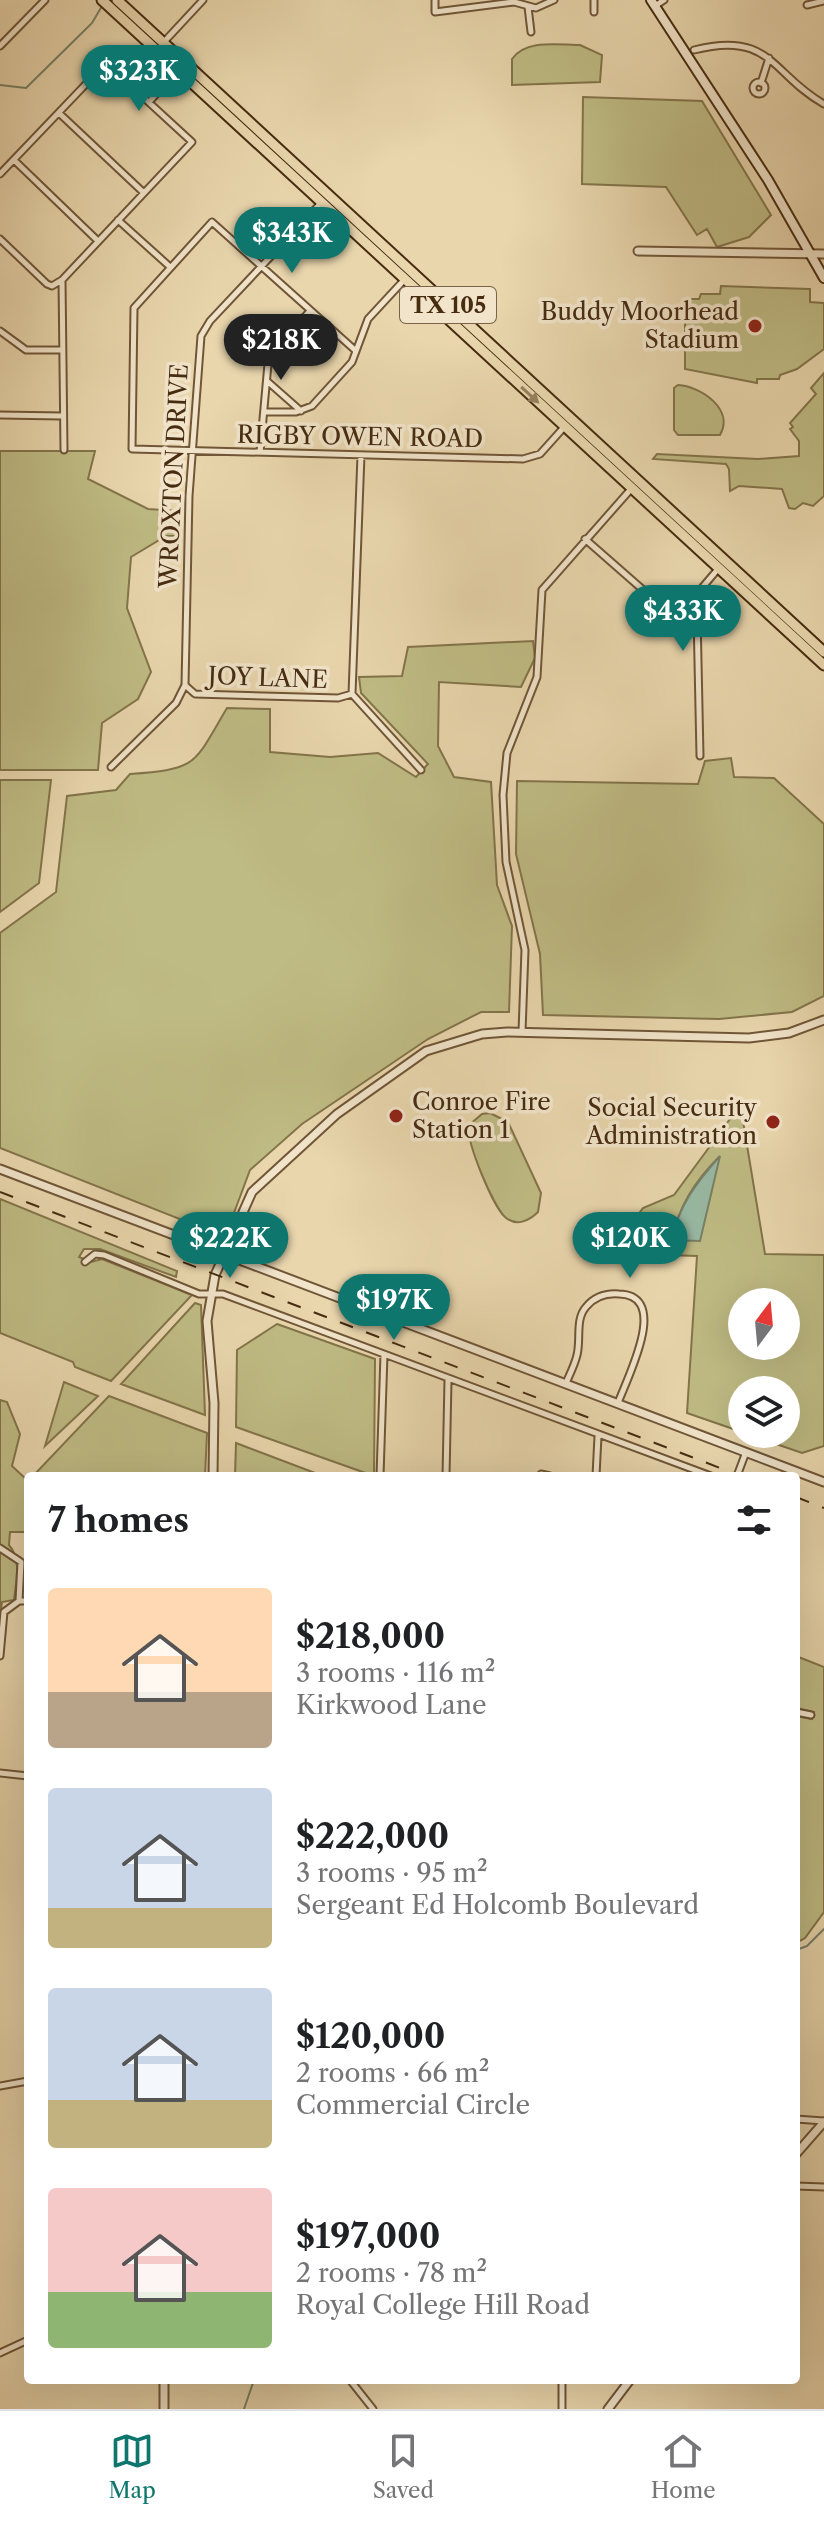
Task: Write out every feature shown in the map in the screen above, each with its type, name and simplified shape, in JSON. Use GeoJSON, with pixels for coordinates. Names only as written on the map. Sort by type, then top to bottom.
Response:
{"type":"FeatureCollection","features":[{"type":"Feature","properties":{"kind":"main road","name":"TX 105"},"geometry":{"type":"LineString","coordinates":[[102,0],[321,203],[523,374],[672,511],[723,566],[761,594],[824,652]]}},
{"type":"Feature","properties":{"kind":"main road","name":"TX 105"},"geometry":{"type":"LineString","coordinates":[[117,0],[353,218],[478,347],[685,537],[717,560],[824,665]]}},
{"type":"Feature","properties":{"kind":"main road"},"geometry":{"type":"LineString","coordinates":[[653,3],[768,180],[824,278]]}},
{"type":"Feature","properties":{"kind":"main road"},"geometry":{"type":"LineString","coordinates":[[121,17],[157,45],[163,43]]}},
{"type":"Feature","properties":{"kind":"main road"},"geometry":{"type":"LineString","coordinates":[[178,70],[186,70],[219,95]]}},
{"type":"Feature","properties":{"kind":"main road"},"geometry":{"type":"LineString","coordinates":[[226,114],[262,142],[269,141]]}},
{"type":"Feature","properties":{"kind":"main road"},"geometry":{"type":"LineString","coordinates":[[297,180],[307,180],[353,218]]}},
{"type":"Feature","properties":{"kind":"main road"},"geometry":{"type":"LineString","coordinates":[[478,347],[486,346],[516,372],[523,374]]}},
{"type":"Feature","properties":{"kind":"main road"},"geometry":{"type":"LineString","coordinates":[[632,488],[639,487],[666,511],[672,511]]}},
{"type":"Feature","properties":{"kind":"street"},"geometry":{"type":"LineString","coordinates":[[0,46],[45,0]]}},
{"type":"Feature","properties":{"kind":"street"},"geometry":{"type":"LineString","coordinates":[[163,43],[203,0]]}},
{"type":"Feature","properties":{"kind":"street"},"geometry":{"type":"LineString","coordinates":[[435,0],[435,12],[525,3],[542,6],[554,0]]}},
{"type":"Feature","properties":{"kind":"street"},"geometry":{"type":"LineString","coordinates":[[471,8],[505,0]]}},
{"type":"Feature","properties":{"kind":"street"},"geometry":{"type":"LineString","coordinates":[[594,0],[594,12]]}},
{"type":"Feature","properties":{"kind":"street"},"geometry":{"type":"LineString","coordinates":[[653,3],[664,0]]}},
{"type":"Feature","properties":{"kind":"street"},"geometry":{"type":"LineString","coordinates":[[807,5],[824,1]]}},
{"type":"Feature","properties":{"kind":"street"},"geometry":{"type":"LineString","coordinates":[[525,3],[531,32]]}},
{"type":"Feature","properties":{"kind":"street"},"geometry":{"type":"LineString","coordinates":[[694,50],[730,45],[769,58],[824,104]]}},
{"type":"Feature","properties":{"kind":"street"},"geometry":{"type":"LineString","coordinates":[[761,83],[769,58]]}},
{"type":"Feature","properties":{"kind":"street"},"geometry":{"type":"LineString","coordinates":[[0,174],[106,63],[192,142],[62,280],[52,286],[3,242],[0,251]]}},
{"type":"Feature","properties":{"kind":"street"},"geometry":{"type":"LineString","coordinates":[[149,102],[178,70]]}},
{"type":"Feature","properties":{"kind":"street"},"geometry":{"type":"LineString","coordinates":[[59,113],[144,193]]}},
{"type":"Feature","properties":{"kind":"street"},"geometry":{"type":"LineString","coordinates":[[14,160],[98,241]]}},
{"type":"Feature","properties":{"kind":"street","name":"WROXTON DRIVE"},"geometry":{"type":"LineString","coordinates":[[185,685],[192,451],[201,336],[210,321],[321,203]]}},
{"type":"Feature","properties":{"kind":"street"},"geometry":{"type":"LineString","coordinates":[[118,220],[169,266],[212,222],[356,351]]}},
{"type":"Feature","properties":{"kind":"street"},"geometry":{"type":"LineString","coordinates":[[638,251],[824,254]]}},
{"type":"Feature","properties":{"kind":"street","name":"RIGBY OWEN ROAD"},"geometry":{"type":"LineString","coordinates":[[169,266],[138,300],[132,316],[132,449],[523,459],[540,454],[572,419]]}},
{"type":"Feature","properties":{"kind":"street"},"geometry":{"type":"LineString","coordinates":[[266,412],[301,411],[312,406],[347,369],[368,319],[408,276]]}},
{"type":"Feature","properties":{"kind":"street"},"geometry":{"type":"LineString","coordinates":[[62,280],[64,450]]}},
{"type":"Feature","properties":{"kind":"street"},"geometry":{"type":"LineString","coordinates":[[260,452],[273,354],[310,311]]}},
{"type":"Feature","properties":{"kind":"street"},"geometry":{"type":"LineString","coordinates":[[0,331],[26,350],[62,350]]}},
{"type":"Feature","properties":{"kind":"street"},"geometry":{"type":"LineString","coordinates":[[267,381],[301,411]]}},
{"type":"Feature","properties":{"kind":"street"},"geometry":{"type":"LineString","coordinates":[[0,415],[62,416]]}},
{"type":"Feature","properties":{"kind":"street"},"geometry":{"type":"LineString","coordinates":[[361,455],[352,694],[421,770]]}},
{"type":"Feature","properties":{"kind":"street"},"geometry":{"type":"LineString","coordinates":[[522,1032],[525,950],[506,862],[503,777],[511,740],[537,677],[542,590],[632,488]]}},
{"type":"Feature","properties":{"kind":"street"},"geometry":{"type":"LineString","coordinates":[[585,539],[666,610],[697,614]]}},
{"type":"Feature","properties":{"kind":"street"},"geometry":{"type":"LineString","coordinates":[[700,756],[697,614],[701,589],[723,566]]}},
{"type":"Feature","properties":{"kind":"street"},"geometry":{"type":"LineString","coordinates":[[111,767],[176,703],[185,685]]}},
{"type":"Feature","properties":{"kind":"street","name":"JOY LANE"},"geometry":{"type":"LineString","coordinates":[[185,685],[195,694],[338,698],[352,694]]}},
{"type":"Feature","properties":{"kind":"street"},"geometry":{"type":"LineString","coordinates":[[213,1472],[210,1295],[252,1192],[337,1114],[426,1051],[466,1037],[522,1032],[749,1038],[789,1033],[824,1020]]}},
{"type":"Feature","properties":{"kind":"street"},"geometry":{"type":"LineString","coordinates":[[0,1169],[798,1472]]}},
{"type":"Feature","properties":{"kind":"street"},"geometry":{"type":"LineString","coordinates":[[85,1262],[95,1254],[104,1255],[197,1294],[223,1294],[700,1472]]}},
{"type":"Feature","properties":{"kind":"street"},"geometry":{"type":"LineString","coordinates":[[566,1383],[578,1353],[580,1320],[585,1307],[604,1293],[627,1294],[642,1307],[646,1326],[618,1403]]}},
{"type":"Feature","properties":{"kind":"street"},"geometry":{"type":"LineString","coordinates":[[380,1472],[384,1354]]}},
{"type":"Feature","properties":{"kind":"street"},"geometry":{"type":"LineString","coordinates":[[446,1472],[448,1380]]}},
{"type":"Feature","properties":{"kind":"street"},"geometry":{"type":"LineString","coordinates":[[596,1472],[598,1436]]}},
{"type":"Feature","properties":{"kind":"street"},"geometry":{"type":"LineString","coordinates":[[738,1472],[746,1452]]}},
{"type":"Feature","properties":{"kind":"street"},"geometry":{"type":"LineString","coordinates":[[800,1473],[824,1482]]}},
{"type":"Feature","properties":{"kind":"street"},"geometry":{"type":"LineString","coordinates":[[0,1548],[21,1562],[19,1601]]}},
{"type":"Feature","properties":{"kind":"street"},"geometry":{"type":"LineString","coordinates":[[0,1656],[6,1608],[24,1601]]}},
{"type":"Feature","properties":{"kind":"street"},"geometry":{"type":"LineString","coordinates":[[800,1713],[811,1715]]}},
{"type":"Feature","properties":{"kind":"street"},"geometry":{"type":"LineString","coordinates":[[0,1773],[24,1776]]}},
{"type":"Feature","properties":{"kind":"street"},"geometry":{"type":"LineString","coordinates":[[0,2086],[24,2082]]}},
{"type":"Feature","properties":{"kind":"street"},"geometry":{"type":"LineString","coordinates":[[800,2119],[824,2121]]}},
{"type":"Feature","properties":{"kind":"street"},"geometry":{"type":"LineString","coordinates":[[800,2149],[824,2121]]}},
{"type":"Feature","properties":{"kind":"street"},"geometry":{"type":"LineString","coordinates":[[800,2186],[824,2187]]}},
{"type":"Feature","properties":{"kind":"street"},"geometry":{"type":"LineString","coordinates":[[0,2353],[24,2342]]}},
{"type":"Feature","properties":{"kind":"street"},"geometry":{"type":"LineString","coordinates":[[164,2384],[164,2409]]}},
{"type":"Feature","properties":{"kind":"street"},"geometry":{"type":"LineString","coordinates":[[353,2384],[373,2409]]}},
{"type":"Feature","properties":{"kind":"street"},"geometry":{"type":"LineString","coordinates":[[562,2384],[562,2409]]}},
{"type":"Feature","properties":{"kind":"street"},"geometry":{"type":"LineString","coordinates":[[608,2409],[627,2384]]}},
{"type":"Feature","properties":{"kind":"shaded area"},"geometry":{"type":"Polygon","coordinates":[[[543,44],[580,45],[602,55],[600,82],[512,85],[512,59],[525,48],[543,44]]]}},
{"type":"Feature","properties":{"kind":"shaded area"},"geometry":{"type":"Polygon","coordinates":[[[583,97],[702,101],[771,215],[749,237],[717,247],[707,229],[697,235],[666,187],[582,184],[583,97]]]}},
{"type":"Feature","properties":{"kind":"shaded area","name":"Buddy Moorhead Stadium"},"geometry":{"type":"Polygon","coordinates":[[[721,286],[810,289],[810,302],[824,303],[824,349],[797,369],[780,375],[779,379],[757,379],[757,383],[685,369],[685,299],[699,299],[701,294],[720,294],[721,286]]]}},
{"type":"Feature","properties":{"kind":"shaded area"},"geometry":{"type":"Polygon","coordinates":[[[824,373],[824,496],[813,506],[803,503],[795,509],[789,508],[782,489],[739,486],[730,491],[726,464],[653,459],[657,454],[758,459],[799,456],[799,441],[790,429],[793,427],[790,423],[816,394],[811,388],[824,373]]]}},
{"type":"Feature","properties":{"kind":"shaded area"},"geometry":{"type":"Polygon","coordinates":[[[678,385],[705,394],[719,408],[723,416],[720,435],[678,435],[674,430],[674,388],[678,385]]]}},
{"type":"Feature","properties":{"kind":"shaded area"},"geometry":{"type":"Polygon","coordinates":[[[0,451],[95,451],[88,479],[148,509],[178,511],[181,536],[166,536],[131,557],[127,608],[151,672],[138,699],[102,723],[98,770],[0,770],[0,451]]]}},
{"type":"Feature","properties":{"kind":"shaded area"},"geometry":{"type":"Polygon","coordinates":[[[533,641],[535,658],[521,687],[439,682],[438,746],[454,777],[491,782],[497,885],[512,926],[509,1012],[481,1012],[428,1039],[302,1124],[250,1170],[225,1237],[0,1148],[0,933],[56,892],[67,796],[116,790],[130,774],[182,766],[200,753],[227,708],[270,709],[270,752],[330,757],[378,753],[416,777],[428,764],[361,693],[359,677],[402,676],[408,647],[533,641]]]}},
{"type":"Feature","properties":{"kind":"shaded area"},"geometry":{"type":"Polygon","coordinates":[[[731,758],[734,777],[774,778],[824,824],[824,996],[792,1012],[719,1019],[543,1015],[540,954],[516,854],[517,781],[698,784],[705,761],[731,758]]]}},
{"type":"Feature","properties":{"kind":"shaded area"},"geometry":{"type":"Polygon","coordinates":[[[0,780],[51,780],[39,883],[0,912],[0,780]]]}},
{"type":"Feature","properties":{"kind":"shaded area"},"geometry":{"type":"Polygon","coordinates":[[[490,1113],[508,1122],[541,1193],[538,1212],[522,1222],[509,1220],[500,1211],[471,1144],[469,1125],[482,1114],[490,1113]]]}},
{"type":"Feature","properties":{"kind":"shaded area"},"geometry":{"type":"Polygon","coordinates":[[[742,1115],[765,1254],[824,1255],[824,1446],[802,1453],[788,1448],[800,1448],[800,1376],[728,1376],[728,1427],[687,1413],[697,1256],[610,1253],[643,1208],[674,1195],[730,1119],[742,1115]],[[719,1157],[689,1195],[672,1239],[719,1157]]]}},
{"type":"Feature","properties":{"kind":"shaded area"},"geometry":{"type":"Polygon","coordinates":[[[720,1156],[700,1241],[671,1240],[690,1195],[720,1156]]]}},
{"type":"Feature","properties":{"kind":"shaded area"},"geometry":{"type":"Polygon","coordinates":[[[0,1199],[177,1271],[176,1277],[100,1249],[84,1249],[79,1257],[91,1262],[102,1259],[192,1295],[111,1381],[0,1333],[0,1199]]]}},
{"type":"Feature","properties":{"kind":"shaded area"},"geometry":{"type":"Polygon","coordinates":[[[195,1303],[201,1305],[205,1415],[121,1384],[195,1303]]]}},
{"type":"Feature","properties":{"kind":"shaded area"},"geometry":{"type":"Polygon","coordinates":[[[277,1324],[375,1359],[374,1472],[363,1472],[236,1427],[237,1350],[277,1324]]]}},
{"type":"Feature","properties":{"kind":"shaded area"},"geometry":{"type":"Polygon","coordinates":[[[64,1382],[98,1396],[45,1446],[64,1382]]]}},
{"type":"Feature","properties":{"kind":"shaded area"},"geometry":{"type":"Polygon","coordinates":[[[109,1396],[207,1433],[205,1472],[37,1472],[109,1396]]]}},
{"type":"Feature","properties":{"kind":"shaded area"},"geometry":{"type":"Polygon","coordinates":[[[0,1400],[7,1402],[20,1434],[12,1466],[24,1477],[24,1532],[10,1532],[9,1545],[17,1564],[16,1586],[14,1600],[2,1602],[0,1618],[0,1400]]]}},
{"type":"Feature","properties":{"kind":"shaded area"},"geometry":{"type":"Polygon","coordinates":[[[236,1443],[312,1472],[235,1472],[236,1443]]]}},
{"type":"Feature","properties":{"kind":"shaded area"},"geometry":{"type":"Polygon","coordinates":[[[800,1658],[824,1667],[824,1912],[800,1941],[800,1717],[812,1719],[814,1712],[800,1709],[800,1658]]]}},
{"type":"Feature","properties":{"kind":"waterway"},"geometry":{"type":"LineString","coordinates":[[0,85],[26,88],[92,23],[102,6]]}},
{"type":"Feature","properties":{"kind":"waterway"},"geometry":{"type":"LineString","coordinates":[[800,1949],[807,1946],[824,1929]]}},
{"type":"Feature","properties":{"kind":"waterway"},"geometry":{"type":"LineString","coordinates":[[244,2409],[253,2384]]}},
{"type":"Feature","properties":{"kind":"railway"},"geometry":{"type":"LineString","coordinates":[[0,1192],[731,1472]]}},
{"type":"Feature","properties":{"kind":"railway"},"geometry":{"type":"LineString","coordinates":[[800,1499],[824,1508]]}},
{"type":"Feature","properties":{"kind":"place","name":"Buddy Moorhead Stadium"},"geometry":{"type":"Point","coordinates":[755,326]}},
{"type":"Feature","properties":{"kind":"place","name":"Conroe Fire Station 1"},"geometry":{"type":"Point","coordinates":[396,1116]}},
{"type":"Feature","properties":{"kind":"place","name":"Social Security Administration"},"geometry":{"type":"Point","coordinates":[773,1122]}}]}
